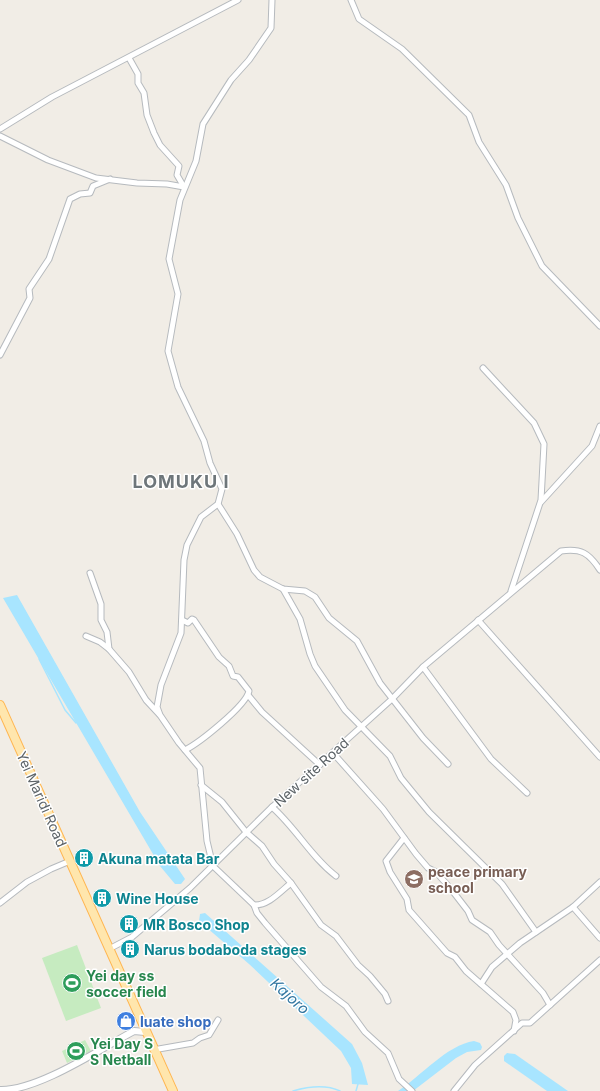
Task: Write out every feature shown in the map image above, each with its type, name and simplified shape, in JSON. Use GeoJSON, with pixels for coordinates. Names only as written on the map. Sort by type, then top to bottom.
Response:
{"type":"FeatureCollection","features":[{"type":"Feature","properties":{"kind":"main road","name":"Yei Maridi Road"},"geometry":{"type":"LineString","coordinates":[[0,706],[153,1050],[173,1091]]}},
{"type":"Feature","properties":{"kind":"street"},"geometry":{"type":"LineString","coordinates":[[0,129],[52,97],[238,0]]}},
{"type":"Feature","properties":{"kind":"street"},"geometry":{"type":"LineString","coordinates":[[160,715],[157,707],[158,698],[182,633],[184,560],[187,545],[201,517],[218,504],[222,494],[220,483],[210,463],[204,441],[178,387],[168,351],[178,294],[169,260],[184,187],[196,161],[203,124],[231,80],[253,55],[271,28],[272,0]]}},
{"type":"Feature","properties":{"kind":"street"},"geometry":{"type":"LineString","coordinates":[[351,0],[359,19],[402,49],[469,116],[479,142],[506,185],[518,218],[542,266],[600,326]]}},
{"type":"Feature","properties":{"kind":"street"},"geometry":{"type":"LineString","coordinates":[[129,58],[138,74],[138,83],[144,93],[147,115],[154,133],[160,145],[179,166],[177,175],[184,187]]}},
{"type":"Feature","properties":{"kind":"street"},"geometry":{"type":"LineString","coordinates":[[0,136],[48,160],[96,178],[110,178],[137,183],[168,184],[184,187]]}},
{"type":"Feature","properties":{"kind":"street"},"geometry":{"type":"LineString","coordinates":[[0,355],[30,298],[29,289],[49,259],[70,199],[80,194],[90,193],[93,186],[110,178]]}},
{"type":"Feature","properties":{"kind":"street"},"geometry":{"type":"LineString","coordinates":[[483,368],[534,423],[544,444],[540,503],[511,592]]}},
{"type":"Feature","properties":{"kind":"street"},"geometry":{"type":"LineString","coordinates":[[540,503],[592,446],[600,426]]}},
{"type":"Feature","properties":{"kind":"street"},"geometry":{"type":"LineString","coordinates":[[218,504],[237,534],[254,570],[267,582],[283,589],[305,591],[315,597],[329,618],[357,641],[374,675],[423,738],[448,764]]}},
{"type":"Feature","properties":{"kind":"street","name":"New site Road"},"geometry":{"type":"LineString","coordinates":[[109,949],[132,937],[184,894],[272,807],[392,699],[423,667],[561,550],[576,548],[585,553],[600,570]]}},
{"type":"Feature","properties":{"kind":"street"},"geometry":{"type":"LineString","coordinates":[[90,574],[101,604],[101,620],[107,632],[109,649]]}},
{"type":"Feature","properties":{"kind":"street"},"geometry":{"type":"LineString","coordinates":[[283,589],[300,619],[315,666],[344,710],[360,728],[390,756],[401,778],[429,812],[502,884],[536,932]]}},
{"type":"Feature","properties":{"kind":"street"},"geometry":{"type":"LineString","coordinates":[[182,620],[188,623],[192,619],[194,620],[219,656],[229,666],[233,676],[238,677],[247,689],[248,695],[262,712],[320,765]]}},
{"type":"Feature","properties":{"kind":"street"},"geometry":{"type":"LineString","coordinates":[[478,620],[600,757]]}},
{"type":"Feature","properties":{"kind":"street"},"geometry":{"type":"LineString","coordinates":[[86,636],[100,642],[109,649],[129,672],[146,700],[160,715],[200,768],[207,841],[213,866],[254,905],[257,913],[322,987],[342,1001],[355,1016],[365,1032],[388,1053],[399,1080],[412,1091]]}},
{"type":"Feature","properties":{"kind":"street"},"geometry":{"type":"LineString","coordinates":[[423,667],[491,759],[527,793]]}},
{"type":"Feature","properties":{"kind":"street"},"geometry":{"type":"LineString","coordinates":[[185,750],[204,738],[226,719],[248,695]]}},
{"type":"Feature","properties":{"kind":"street"},"geometry":{"type":"LineString","coordinates":[[333,753],[383,809],[428,868],[436,872],[451,889],[468,911],[472,920],[490,932],[543,993],[550,1005]]}},
{"type":"Feature","properties":{"kind":"street"},"geometry":{"type":"LineString","coordinates":[[201,785],[222,802],[246,832],[262,846],[321,925],[336,936],[358,965],[370,976],[385,994],[388,1001]]}},
{"type":"Feature","properties":{"kind":"street"},"geometry":{"type":"LineString","coordinates":[[272,807],[290,824],[323,865],[336,876]]}},
{"type":"Feature","properties":{"kind":"street"},"geometry":{"type":"LineString","coordinates":[[404,838],[386,861],[390,872],[407,899],[409,910],[448,953],[455,957],[466,971],[513,1012],[516,1020],[514,1031]]}},
{"type":"Feature","properties":{"kind":"street"},"geometry":{"type":"LineString","coordinates":[[0,903],[27,882],[51,868],[70,861]]}},
{"type":"Feature","properties":{"kind":"street"},"geometry":{"type":"LineString","coordinates":[[481,984],[492,967],[536,932],[573,907],[600,882]]}},
{"type":"Feature","properties":{"kind":"street"},"geometry":{"type":"LineString","coordinates":[[254,905],[261,905],[270,900],[291,883]]}},
{"type":"Feature","properties":{"kind":"street"},"geometry":{"type":"LineString","coordinates":[[573,907],[600,938]]}},
{"type":"Feature","properties":{"kind":"street"},"geometry":{"type":"LineString","coordinates":[[454,1091],[475,1065],[522,1023],[530,1023],[600,960]]}},
{"type":"Feature","properties":{"kind":"street"},"geometry":{"type":"LineString","coordinates":[[153,1050],[193,1043],[200,1038],[209,1035],[218,1020]]}},
{"type":"Feature","properties":{"kind":"street"},"geometry":{"type":"LineString","coordinates":[[0,1090],[30,1089],[56,1078],[134,1031],[145,1032]]}},
{"type":"Feature","properties":{"kind":"green space","name":"Yei day ss soccer field"},"geometry":{"type":"Polygon","coordinates":[[[77,945],[101,1008],[66,1021],[42,958],[77,945]]]}},
{"type":"Feature","properties":{"kind":"green space","name":"Yei Day S S Netball"},"geometry":{"type":"Polygon","coordinates":[[[85,1040],[91,1051],[67,1063],[62,1051],[85,1040]]]}},
{"type":"Feature","properties":{"kind":"water"},"geometry":{"type":"Polygon","coordinates":[[[17,595],[140,812],[185,879],[181,884],[175,884],[160,866],[3,598],[17,595]]]}},
{"type":"Feature","properties":{"kind":"water"},"geometry":{"type":"Polygon","coordinates":[[[205,913],[352,1044],[362,1063],[368,1085],[352,1084],[351,1068],[341,1051],[249,964],[199,921],[200,914],[205,913]]]}},
{"type":"Feature","properties":{"kind":"water"},"geometry":{"type":"Polygon","coordinates":[[[474,1041],[480,1043],[482,1047],[481,1050],[467,1052],[456,1058],[413,1091],[398,1091],[454,1048],[474,1041]]]}},
{"type":"Feature","properties":{"kind":"water"},"geometry":{"type":"Polygon","coordinates":[[[507,1053],[515,1054],[568,1091],[547,1091],[504,1061],[504,1056],[507,1053]]]}},
{"type":"Feature","properties":{"kind":"waterway"},"geometry":{"type":"LineString","coordinates":[[39,659],[65,710],[76,723]]}},
{"type":"Feature","properties":{"kind":"waterway","name":"Kajoro"},"geometry":{"type":"LineString","coordinates":[[356,1091],[358,1084]]}},
{"type":"Feature","properties":{"kind":"waterway"},"geometry":{"type":"LineString","coordinates":[[293,1091],[310,1087],[328,1087],[340,1091]]}},
{"type":"Feature","properties":{"kind":"place","name":"Akuna matata Bar"},"geometry":{"type":"Point","coordinates":[84,858]}},
{"type":"Feature","properties":{"kind":"place","name":"peace primary school"},"geometry":{"type":"Point","coordinates":[414,879]}},
{"type":"Feature","properties":{"kind":"place","name":"Wine House"},"geometry":{"type":"Point","coordinates":[102,898]}},
{"type":"Feature","properties":{"kind":"place","name":"MR Bosco Shop"},"geometry":{"type":"Point","coordinates":[129,924]}},
{"type":"Feature","properties":{"kind":"place","name":"Narus bodaboda stages"},"geometry":{"type":"Point","coordinates":[130,949]}},
{"type":"Feature","properties":{"kind":"place","name":"Yei day ss soccer field"},"geometry":{"type":"Point","coordinates":[72,983]}},
{"type":"Feature","properties":{"kind":"place","name":"luate shop"},"geometry":{"type":"Point","coordinates":[126,1021]}},
{"type":"Feature","properties":{"kind":"place","name":"Yei Day S S Netball"},"geometry":{"type":"Point","coordinates":[76,1051]}},
{"type":"Feature","properties":{"kind":"district","name":"LOMUKU I"},"geometry":{"type":"Point","coordinates":[181,481]}}]}
